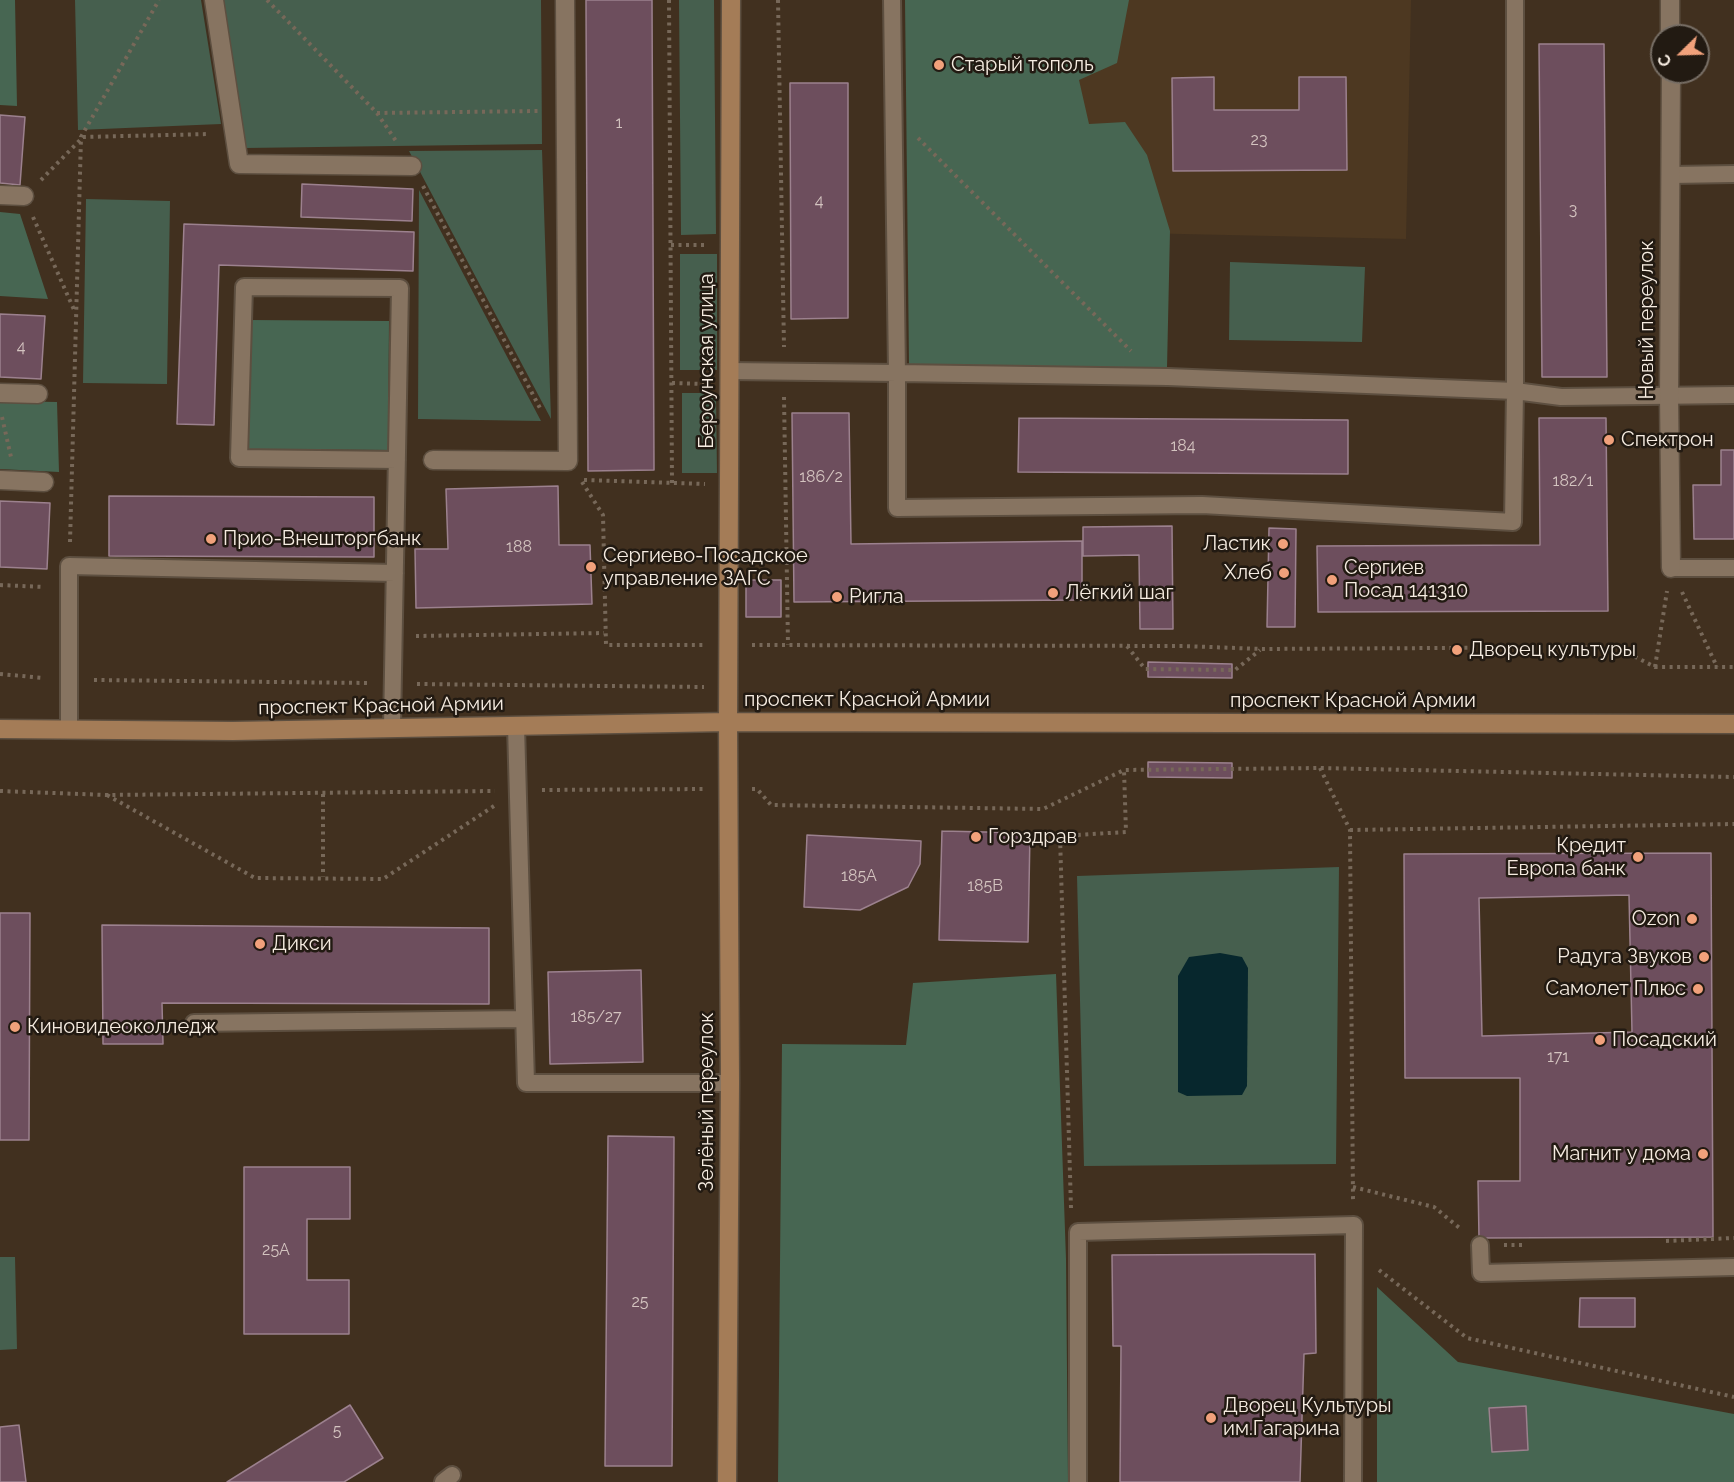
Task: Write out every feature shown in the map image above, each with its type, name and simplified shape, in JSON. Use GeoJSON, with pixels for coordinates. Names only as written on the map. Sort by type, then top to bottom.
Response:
{"type":"FeatureCollection","features":[{"type":"Feature","properties":{"kind":"main road","name":"Бероунская улица"},"geometry":{"type":"LineString","coordinates":[[728,722],[731,0]]}},
{"type":"Feature","properties":{"kind":"main road","name":"проспект Красной Армии"},"geometry":{"type":"LineString","coordinates":[[0,729],[232,730],[728,722],[1734,724]]}},
{"type":"Feature","properties":{"kind":"main road","name":"Зелёный переулок"},"geometry":{"type":"LineString","coordinates":[[727,1482],[730,1083],[728,722]]}},
{"type":"Feature","properties":{"kind":"street"},"geometry":{"type":"LineString","coordinates":[[214,0],[239,164],[412,165]]}},
{"type":"Feature","properties":{"kind":"street"},"geometry":{"type":"LineString","coordinates":[[433,460],[568,461],[565,0]]}},
{"type":"Feature","properties":{"kind":"street"},"geometry":{"type":"LineString","coordinates":[[1670,0],[1670,24]]}},
{"type":"Feature","properties":{"kind":"street","name":"Новый переулок"},"geometry":{"type":"LineString","coordinates":[[1671,84],[1669,396],[1671,568]]}},
{"type":"Feature","properties":{"kind":"street"},"geometry":{"type":"LineString","coordinates":[[0,195],[24,196]]}},
{"type":"Feature","properties":{"kind":"street"},"geometry":{"type":"LineString","coordinates":[[0,393],[38,394]]}},
{"type":"Feature","properties":{"kind":"street"},"geometry":{"type":"LineString","coordinates":[[8,480],[44,482]]}},
{"type":"Feature","properties":{"kind":"lane"},"geometry":{"type":"LineString","coordinates":[[892,0],[897,507],[1202,505],[1513,522],[1515,0]]}},
{"type":"Feature","properties":{"kind":"lane"},"geometry":{"type":"LineString","coordinates":[[1671,175],[1734,174]]}},
{"type":"Feature","properties":{"kind":"lane"},"geometry":{"type":"LineString","coordinates":[[392,728],[394,573],[397,460],[400,288],[244,287],[239,458],[397,460]]}},
{"type":"Feature","properties":{"kind":"lane"},"geometry":{"type":"LineString","coordinates":[[730,377],[784,372],[1158,377],[1515,391],[1561,397],[1734,395]]}},
{"type":"Feature","properties":{"kind":"lane"},"geometry":{"type":"LineString","coordinates":[[69,729],[69,566],[394,573]]}},
{"type":"Feature","properties":{"kind":"lane"},"geometry":{"type":"LineString","coordinates":[[1671,568],[1734,568]]}},
{"type":"Feature","properties":{"kind":"lane"},"geometry":{"type":"LineString","coordinates":[[516,726],[526,1083],[730,1083]]}},
{"type":"Feature","properties":{"kind":"lane"},"geometry":{"type":"LineString","coordinates":[[194,1023],[524,1019]]}},
{"type":"Feature","properties":{"kind":"lane"},"geometry":{"type":"LineString","coordinates":[[1078,1482],[1078,1232],[1354,1225],[1353,1482]]}},
{"type":"Feature","properties":{"kind":"lane"},"geometry":{"type":"LineString","coordinates":[[1480,1245],[1481,1273],[1734,1267]]}},
{"type":"Feature","properties":{"kind":"path"},"geometry":{"type":"LineString","coordinates":[[69,566],[81,137],[159,0]]}},
{"type":"Feature","properties":{"kind":"path"},"geometry":{"type":"LineString","coordinates":[[267,0],[377,113],[412,165],[546,419]]}},
{"type":"Feature","properties":{"kind":"path"},"geometry":{"type":"LineString","coordinates":[[669,0],[672,483]]}},
{"type":"Feature","properties":{"kind":"path"},"geometry":{"type":"LineString","coordinates":[[778,0],[788,645]]}},
{"type":"Feature","properties":{"kind":"path"},"geometry":{"type":"LineString","coordinates":[[377,113],[565,111]]}},
{"type":"Feature","properties":{"kind":"path"},"geometry":{"type":"LineString","coordinates":[[894,114],[1158,377]]}},
{"type":"Feature","properties":{"kind":"path"},"geometry":{"type":"LineString","coordinates":[[76,315],[24,196],[83,137],[235,133]]}},
{"type":"Feature","properties":{"kind":"path"},"geometry":{"type":"LineString","coordinates":[[671,246],[730,244]]}},
{"type":"Feature","properties":{"kind":"path"},"geometry":{"type":"LineString","coordinates":[[672,383],[730,377]]}},
{"type":"Feature","properties":{"kind":"path"},"geometry":{"type":"LineString","coordinates":[[0,411],[8,480]]}},
{"type":"Feature","properties":{"kind":"path"},"geometry":{"type":"LineString","coordinates":[[730,484],[580,480],[603,515],[606,645],[1126,646],[1262,649],[1616,647],[1655,667],[1734,667]]}},
{"type":"Feature","properties":{"kind":"path"},"geometry":{"type":"LineString","coordinates":[[1655,667],[1671,568]]}},
{"type":"Feature","properties":{"kind":"path"},"geometry":{"type":"LineString","coordinates":[[1671,568],[1717,667]]}},
{"type":"Feature","properties":{"kind":"path"},"geometry":{"type":"LineString","coordinates":[[0,585],[69,588]]}},
{"type":"Feature","properties":{"kind":"path"},"geometry":{"type":"LineString","coordinates":[[394,637],[604,633]]}},
{"type":"Feature","properties":{"kind":"path"},"geometry":{"type":"LineString","coordinates":[[1126,646],[1145,669],[1235,670],[1262,649]]}},
{"type":"Feature","properties":{"kind":"path"},"geometry":{"type":"LineString","coordinates":[[0,674],[69,680],[728,687]]}},
{"type":"Feature","properties":{"kind":"path"},"geometry":{"type":"LineString","coordinates":[[1320,768],[1350,830],[1354,1225]]}},
{"type":"Feature","properties":{"kind":"path"},"geometry":{"type":"LineString","coordinates":[[0,791],[107,795],[757,789],[771,805],[1042,809],[1124,770],[1320,768],[1734,777]]}},
{"type":"Feature","properties":{"kind":"path"},"geometry":{"type":"LineString","coordinates":[[1071,1216],[1060,836],[1126,832],[1124,770]]}},
{"type":"Feature","properties":{"kind":"path"},"geometry":{"type":"LineString","coordinates":[[107,795],[255,878],[383,879],[517,790]]}},
{"type":"Feature","properties":{"kind":"path"},"geometry":{"type":"LineString","coordinates":[[323,794],[323,877]]}},
{"type":"Feature","properties":{"kind":"path"},"geometry":{"type":"LineString","coordinates":[[1350,830],[1734,824]]}},
{"type":"Feature","properties":{"kind":"path"},"geometry":{"type":"LineString","coordinates":[[1376,1267],[1467,1338],[1734,1396]]}},
{"type":"Feature","properties":{"kind":"shaded area"},"geometry":{"type":"Polygon","coordinates":[[[1053,0],[1411,0],[1406,239],[1048,231],[1053,0]]]}},
{"type":"Feature","properties":{"kind":"green space"},"geometry":{"type":"Polygon","coordinates":[[[0,0],[15,0],[17,106],[0,105],[0,0]]]}},
{"type":"Feature","properties":{"kind":"green space"},"geometry":{"type":"Polygon","coordinates":[[[75,0],[201,0],[221,124],[78,130],[75,0]]]}},
{"type":"Feature","properties":{"kind":"green space"},"geometry":{"type":"Polygon","coordinates":[[[221,0],[541,0],[542,144],[245,148],[221,0]]]}},
{"type":"Feature","properties":{"kind":"green space"},"geometry":{"type":"Polygon","coordinates":[[[679,0],[714,0],[716,234],[681,235],[679,0]]]}},
{"type":"Feature","properties":{"kind":"green space"},"geometry":{"type":"Polygon","coordinates":[[[905,0],[1129,0],[1117,63],[1079,80],[1089,124],[1125,122],[1147,155],[1170,231],[1167,368],[909,364],[905,0]]]}},
{"type":"Feature","properties":{"kind":"green space"},"geometry":{"type":"Polygon","coordinates":[[[542,150],[551,419],[409,151],[542,150]]]}},
{"type":"Feature","properties":{"kind":"green space"},"geometry":{"type":"Polygon","coordinates":[[[419,190],[541,421],[418,419],[419,190]]]}},
{"type":"Feature","properties":{"kind":"green space"},"geometry":{"type":"Polygon","coordinates":[[[86,199],[170,201],[167,384],[83,383],[86,199]]]}},
{"type":"Feature","properties":{"kind":"green space"},"geometry":{"type":"Polygon","coordinates":[[[0,212],[20,214],[48,299],[0,296],[0,212]]]}},
{"type":"Feature","properties":{"kind":"green space"},"geometry":{"type":"Polygon","coordinates":[[[680,254],[717,254],[717,370],[680,370],[680,254]]]}},
{"type":"Feature","properties":{"kind":"green space"},"geometry":{"type":"Polygon","coordinates":[[[1230,262],[1365,267],[1362,342],[1229,340],[1230,262]]]}},
{"type":"Feature","properties":{"kind":"green space"},"geometry":{"type":"Polygon","coordinates":[[[249,320],[389,321],[388,450],[248,449],[249,320]]]}},
{"type":"Feature","properties":{"kind":"green space"},"geometry":{"type":"Polygon","coordinates":[[[682,393],[716,393],[717,473],[682,473],[682,393]]]}},
{"type":"Feature","properties":{"kind":"green space"},"geometry":{"type":"Polygon","coordinates":[[[0,401],[57,402],[59,472],[0,469],[0,401]]]}},
{"type":"Feature","properties":{"kind":"green space"},"geometry":{"type":"Polygon","coordinates":[[[1339,867],[1336,1164],[1084,1166],[1077,876],[1339,867]]]}},
{"type":"Feature","properties":{"kind":"green space"},"geometry":{"type":"Polygon","coordinates":[[[1056,974],[1066,1259],[1068,1482],[778,1482],[782,1044],[906,1045],[913,983],[1056,974]]]}},
{"type":"Feature","properties":{"kind":"green space"},"geometry":{"type":"Polygon","coordinates":[[[0,1257],[15,1257],[17,1349],[0,1350],[0,1257]]]}},
{"type":"Feature","properties":{"kind":"green space"},"geometry":{"type":"Polygon","coordinates":[[[1377,1287],[1458,1362],[1734,1414],[1734,1482],[1377,1482],[1377,1287]]]}},
{"type":"Feature","properties":{"kind":"water"},"geometry":{"type":"Polygon","coordinates":[[[1220,953],[1242,957],[1248,968],[1247,1086],[1242,1095],[1187,1096],[1178,1092],[1178,976],[1189,957],[1220,953]]]}},
{"type":"Feature","properties":{"kind":"building"},"geometry":{"type":"Polygon","coordinates":[[[586,0],[652,0],[654,470],[588,471],[586,0]]]}},
{"type":"Feature","properties":{"kind":"building"},"geometry":{"type":"Polygon","coordinates":[[[1539,44],[1604,44],[1607,377],[1542,377],[1539,44]]]}},
{"type":"Feature","properties":{"kind":"building"},"geometry":{"type":"Polygon","coordinates":[[[1214,77],[1214,110],[1299,110],[1299,77],[1346,77],[1347,170],[1173,171],[1172,78],[1214,77]]]}},
{"type":"Feature","properties":{"kind":"building"},"geometry":{"type":"Polygon","coordinates":[[[790,83],[848,83],[848,318],[791,319],[790,83]]]}},
{"type":"Feature","properties":{"kind":"building"},"geometry":{"type":"Polygon","coordinates":[[[0,115],[25,117],[20,185],[0,183],[0,115]]]}},
{"type":"Feature","properties":{"kind":"building"},"geometry":{"type":"Polygon","coordinates":[[[302,184],[413,189],[412,221],[301,217],[302,184]]]}},
{"type":"Feature","properties":{"kind":"building"},"geometry":{"type":"Polygon","coordinates":[[[184,224],[414,232],[413,271],[219,265],[214,425],[177,424],[184,224]]]}},
{"type":"Feature","properties":{"kind":"building"},"geometry":{"type":"Polygon","coordinates":[[[0,314],[45,316],[41,379],[0,377],[0,314]]]}},
{"type":"Feature","properties":{"kind":"building"},"geometry":{"type":"Polygon","coordinates":[[[792,413],[849,413],[851,544],[1082,541],[1082,600],[794,602],[792,413]]]}},
{"type":"Feature","properties":{"kind":"building"},"geometry":{"type":"Polygon","coordinates":[[[1019,418],[1348,420],[1348,474],[1018,472],[1019,418]]]}},
{"type":"Feature","properties":{"kind":"building"},"geometry":{"type":"Polygon","coordinates":[[[1539,418],[1606,418],[1608,611],[1318,612],[1317,546],[1540,545],[1539,418]]]}},
{"type":"Feature","properties":{"kind":"building"},"geometry":{"type":"Polygon","coordinates":[[[1721,450],[1734,450],[1734,539],[1694,539],[1693,485],[1721,485],[1721,450]]]}},
{"type":"Feature","properties":{"kind":"building"},"geometry":{"type":"Polygon","coordinates":[[[558,486],[559,545],[590,545],[592,604],[416,608],[415,549],[448,549],[446,489],[558,486]]]}},
{"type":"Feature","properties":{"kind":"building"},"geometry":{"type":"Polygon","coordinates":[[[109,496],[374,497],[374,557],[109,556],[109,496]]]}},
{"type":"Feature","properties":{"kind":"building"},"geometry":{"type":"Polygon","coordinates":[[[0,501],[50,503],[47,569],[0,567],[0,501]]]}},
{"type":"Feature","properties":{"kind":"building"},"geometry":{"type":"Polygon","coordinates":[[[1172,526],[1173,629],[1140,629],[1139,555],[1083,556],[1083,527],[1172,526]]]}},
{"type":"Feature","properties":{"kind":"building"},"geometry":{"type":"Polygon","coordinates":[[[1269,528],[1296,529],[1295,627],[1267,627],[1269,528]]]}},
{"type":"Feature","properties":{"kind":"building"},"geometry":{"type":"Polygon","coordinates":[[[746,580],[781,580],[781,617],[746,617],[746,580]]]}},
{"type":"Feature","properties":{"kind":"building"},"geometry":{"type":"Polygon","coordinates":[[[1148,662],[1232,664],[1232,678],[1148,677],[1148,662]]]}},
{"type":"Feature","properties":{"kind":"building"},"geometry":{"type":"Polygon","coordinates":[[[1148,762],[1232,763],[1232,778],[1148,777],[1148,762]]]}},
{"type":"Feature","properties":{"kind":"building"},"geometry":{"type":"Polygon","coordinates":[[[942,831],[1030,833],[1028,942],[939,940],[942,831]]]}},
{"type":"Feature","properties":{"kind":"building"},"geometry":{"type":"Polygon","coordinates":[[[807,835],[921,841],[920,864],[908,887],[860,910],[804,907],[807,835]]]}},
{"type":"Feature","properties":{"kind":"building"},"geometry":{"type":"Polygon","coordinates":[[[1711,853],[1713,1237],[1479,1238],[1478,1181],[1520,1181],[1520,1078],[1405,1078],[1404,854],[1711,853]],[[1629,895],[1479,898],[1482,1036],[1632,1032],[1629,895]]]}},
{"type":"Feature","properties":{"kind":"building","name":"Киновидеоколледж"},"geometry":{"type":"Polygon","coordinates":[[[0,913],[30,913],[29,1140],[0,1140],[0,913]]]}},
{"type":"Feature","properties":{"kind":"building"},"geometry":{"type":"Polygon","coordinates":[[[102,925],[489,928],[489,1004],[162,1003],[163,1044],[103,1044],[102,925]]]}},
{"type":"Feature","properties":{"kind":"building"},"geometry":{"type":"Polygon","coordinates":[[[641,970],[643,1062],[550,1064],[548,972],[641,970]]]}},
{"type":"Feature","properties":{"kind":"building"},"geometry":{"type":"Polygon","coordinates":[[[608,1136],[674,1137],[672,1466],[605,1466],[608,1136]]]}},
{"type":"Feature","properties":{"kind":"building"},"geometry":{"type":"Polygon","coordinates":[[[244,1167],[350,1167],[350,1219],[307,1219],[307,1280],[349,1280],[349,1334],[244,1334],[244,1167]]]}},
{"type":"Feature","properties":{"kind":"building","name":"Дворец Культуры им.Гагарина"},"geometry":{"type":"Polygon","coordinates":[[[1315,1254],[1316,1353],[1304,1354],[1300,1482],[1120,1482],[1121,1346],[1113,1346],[1112,1255],[1315,1254]]]}},
{"type":"Feature","properties":{"kind":"building"},"geometry":{"type":"Polygon","coordinates":[[[1580,1298],[1635,1298],[1635,1327],[1579,1327],[1580,1298]]]}},
{"type":"Feature","properties":{"kind":"building"},"geometry":{"type":"Polygon","coordinates":[[[350,1405],[383,1458],[344,1482],[227,1482],[350,1405]]]}},
{"type":"Feature","properties":{"kind":"building"},"geometry":{"type":"Polygon","coordinates":[[[1526,1406],[1528,1450],[1492,1452],[1489,1408],[1526,1406]]]}},
{"type":"Feature","properties":{"kind":"building"},"geometry":{"type":"Polygon","coordinates":[[[19,1425],[26,1482],[0,1482],[0,1427],[19,1425]]]}},
{"type":"Feature","properties":{"kind":"place","name":"Старый тополь"},"geometry":{"type":"Point","coordinates":[939,65]}},
{"type":"Feature","properties":{"kind":"place","name":"Спектрон"},"geometry":{"type":"Point","coordinates":[1609,440]}},
{"type":"Feature","properties":{"kind":"place","name":"Прио-Внешторгбанк"},"geometry":{"type":"Point","coordinates":[211,539]}},
{"type":"Feature","properties":{"kind":"place","name":"Ластик"},"geometry":{"type":"Point","coordinates":[1283,544]}},
{"type":"Feature","properties":{"kind":"place","name":"Сергиево-Посадское управление ЗАГС"},"geometry":{"type":"Point","coordinates":[591,567]}},
{"type":"Feature","properties":{"kind":"place","name":"Хлеб"},"geometry":{"type":"Point","coordinates":[1284,573]}},
{"type":"Feature","properties":{"kind":"place","name":"Сергиев Посад 141310"},"geometry":{"type":"Point","coordinates":[1332,580]}},
{"type":"Feature","properties":{"kind":"place","name":"Лёгкий шаг"},"geometry":{"type":"Point","coordinates":[1053,593]}},
{"type":"Feature","properties":{"kind":"place","name":"Ригла"},"geometry":{"type":"Point","coordinates":[837,597]}},
{"type":"Feature","properties":{"kind":"place","name":"Дворец культуры"},"geometry":{"type":"Point","coordinates":[1457,650]}},
{"type":"Feature","properties":{"kind":"place","name":"Горздрав"},"geometry":{"type":"Point","coordinates":[976,837]}},
{"type":"Feature","properties":{"kind":"place","name":"Кредит Европа банк"},"geometry":{"type":"Point","coordinates":[1638,857]}},
{"type":"Feature","properties":{"kind":"place","name":"Ozon"},"geometry":{"type":"Point","coordinates":[1692,919]}},
{"type":"Feature","properties":{"kind":"place","name":"Дикси"},"geometry":{"type":"Point","coordinates":[260,944]}},
{"type":"Feature","properties":{"kind":"place","name":"Радуга Звуков"},"geometry":{"type":"Point","coordinates":[1704,957]}},
{"type":"Feature","properties":{"kind":"place","name":"Самолет Плюс"},"geometry":{"type":"Point","coordinates":[1698,989]}},
{"type":"Feature","properties":{"kind":"place","name":"Киновидеоколледж"},"geometry":{"type":"Point","coordinates":[15,1027]}},
{"type":"Feature","properties":{"kind":"place","name":"Посадский"},"geometry":{"type":"Point","coordinates":[1600,1040]}},
{"type":"Feature","properties":{"kind":"place","name":"Магнит у дома"},"geometry":{"type":"Point","coordinates":[1703,1154]}},
{"type":"Feature","properties":{"kind":"place","name":"Дворец Культуры им.Гагарина"},"geometry":{"type":"Point","coordinates":[1211,1418]}}]}
